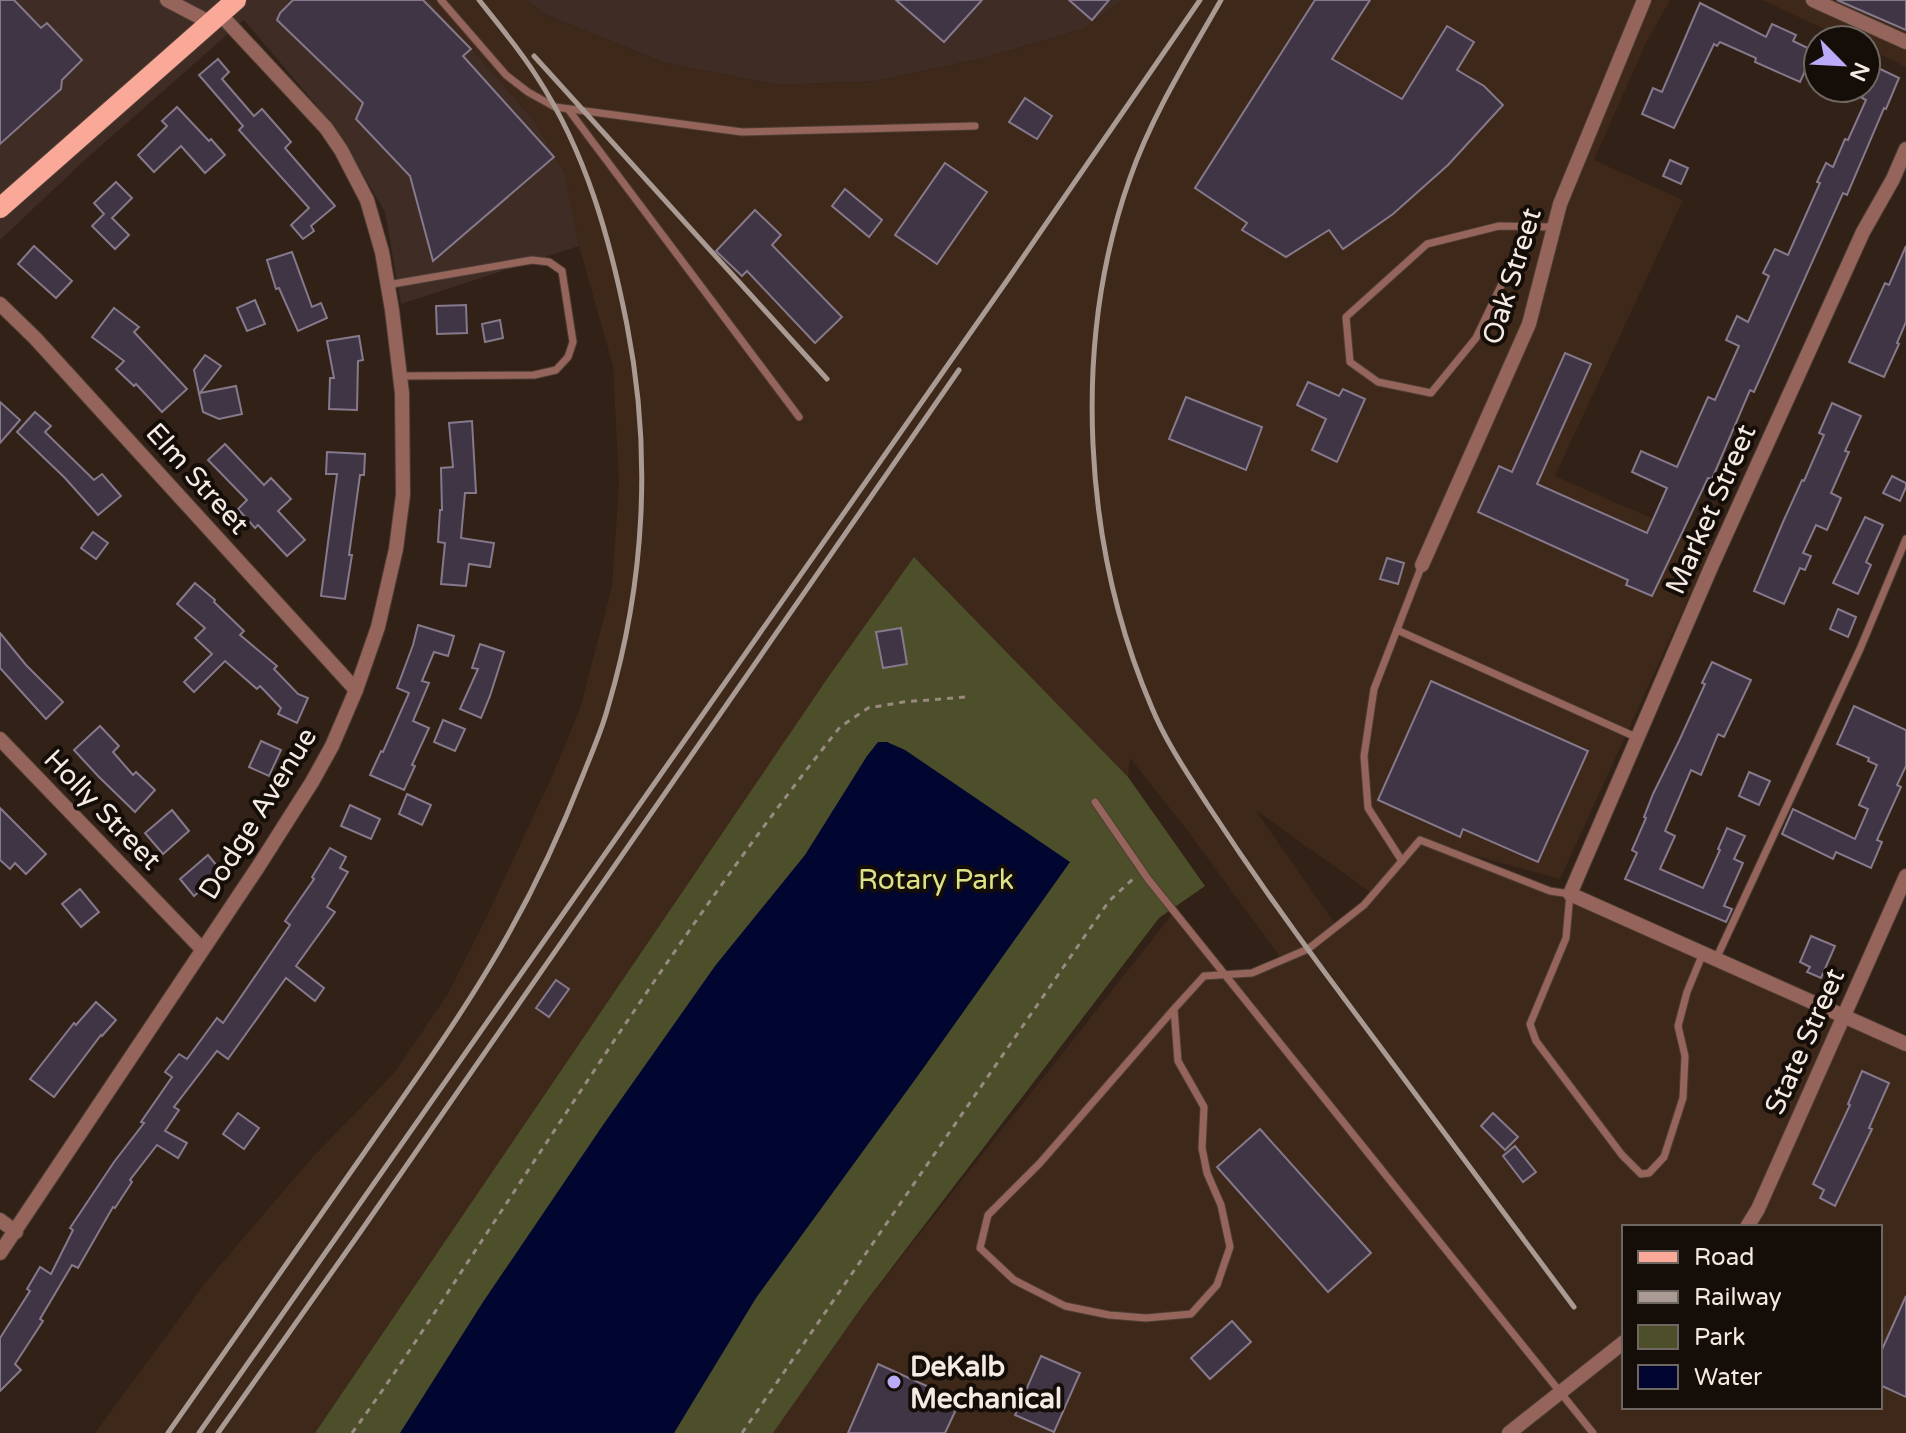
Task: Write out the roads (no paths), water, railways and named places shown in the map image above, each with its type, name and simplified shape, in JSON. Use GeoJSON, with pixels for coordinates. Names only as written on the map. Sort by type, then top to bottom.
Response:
{"type":"FeatureCollection","features":[{"type":"Feature","properties":{"kind":"main road"},"geometry":{"type":"LineString","coordinates":[[0,208],[236,0]]}},
{"type":"Feature","properties":{"kind":"street","name":"Dodge Avenue"},"geometry":{"type":"LineString","coordinates":[[0,1253],[312,782],[332,746],[356,690],[378,627],[396,549],[403,495],[402,393],[382,252],[367,200],[326,128],[216,19],[167,0]]}},
{"type":"Feature","properties":{"kind":"street","name":"Oak Street"},"geometry":{"type":"LineString","coordinates":[[1422,565],[1529,324],[1560,204],[1644,0]]}},
{"type":"Feature","properties":{"kind":"street"},"geometry":{"type":"LineString","coordinates":[[1813,0],[1906,42]]}},
{"type":"Feature","properties":{"kind":"street","name":"Market Street"},"geometry":{"type":"LineString","coordinates":[[1570,894],[1712,565],[1863,232],[1906,149]]}},
{"type":"Feature","properties":{"kind":"street","name":"Elm Street"},"geometry":{"type":"LineString","coordinates":[[0,304],[46,349],[356,690]]}},
{"type":"Feature","properties":{"kind":"street","name":"Holly Street"},"geometry":{"type":"LineString","coordinates":[[0,739],[202,949]]}},
{"type":"Feature","properties":{"kind":"street","name":"State Street"},"geometry":{"type":"LineString","coordinates":[[1748,1225],[1906,876]]}},
{"type":"Feature","properties":{"kind":"street"},"geometry":{"type":"LineString","coordinates":[[1570,894],[1906,1044]]}},
{"type":"Feature","properties":{"kind":"street"},"geometry":{"type":"LineString","coordinates":[[0,1220],[16,1232]]}},
{"type":"Feature","properties":{"kind":"street"},"geometry":{"type":"LineString","coordinates":[[1509,1433],[1622,1344]]}},
{"type":"Feature","properties":{"kind":"lane"},"geometry":{"type":"LineString","coordinates":[[441,0],[506,75],[555,107],[742,132],[975,126]]}},
{"type":"Feature","properties":{"kind":"lane"},"geometry":{"type":"LineString","coordinates":[[568,109],[799,417]]}},
{"type":"Feature","properties":{"kind":"lane"},"geometry":{"type":"LineString","coordinates":[[1529,227],[1476,338],[1431,393],[1378,382],[1350,362],[1346,317],[1427,244],[1499,226],[1554,227]]}},
{"type":"Feature","properties":{"kind":"lane"},"geometry":{"type":"LineString","coordinates":[[387,285],[532,260],[549,262],[562,271],[573,342],[568,357],[556,370],[534,375],[400,376]]}},
{"type":"Feature","properties":{"kind":"lane"},"geometry":{"type":"LineString","coordinates":[[1174,1009],[1178,1061],[1204,1107],[1202,1148],[1207,1173],[1221,1205],[1230,1247],[1217,1285],[1191,1314],[1146,1318],[1109,1315],[1065,1306],[1014,1280],[980,1248],[988,1215],[1040,1163],[1174,1009],[1204,976],[1252,973],[1308,949],[1364,905],[1420,840],[1550,891],[1570,894],[1566,938],[1530,1024],[1536,1041],[1622,1155],[1641,1174],[1649,1173],[1664,1157],[1683,1098],[1685,1056],[1678,1026],[1687,992],[1709,956],[1860,649],[1906,539]]}},
{"type":"Feature","properties":{"kind":"lane"},"geometry":{"type":"LineString","coordinates":[[1402,861],[1368,808],[1364,756],[1374,689],[1422,565]]}},
{"type":"Feature","properties":{"kind":"lane"},"geometry":{"type":"LineString","coordinates":[[1397,630],[1638,738]]}},
{"type":"Feature","properties":{"kind":"lane"},"geometry":{"type":"LineString","coordinates":[[1095,802],[1142,871],[1593,1433]]}},
{"type":"Feature","properties":{"kind":"water"},"geometry":{"type":"Polygon","coordinates":[[[878,742],[887,742],[905,750],[1070,862],[756,1298],[674,1433],[400,1433],[483,1302],[603,1125],[715,966],[805,855],[878,742]]]}},
{"type":"Feature","properties":{"kind":"railway"},"geometry":{"type":"LineString","coordinates":[[168,1433],[426,1064],[502,946],[540,874],[573,800],[603,724],[620,660],[630,613],[641,517],[640,421],[627,325],[604,229],[569,135],[530,67],[479,0]]}},
{"type":"Feature","properties":{"kind":"railway"},"geometry":{"type":"LineString","coordinates":[[199,1433],[1006,282],[1200,0]]}},
{"type":"Feature","properties":{"kind":"railway"},"geometry":{"type":"LineString","coordinates":[[1221,0],[1149,132],[1130,178],[1111,242],[1099,308],[1093,376],[1093,445],[1099,513],[1111,581],[1129,646],[1152,708],[1192,781],[1295,932],[1574,1307]]}},
{"type":"Feature","properties":{"kind":"railway"},"geometry":{"type":"LineString","coordinates":[[534,56],[827,379]]}},
{"type":"Feature","properties":{"kind":"railway"},"geometry":{"type":"LineString","coordinates":[[218,1433],[959,370]]}},
{"type":"Feature","properties":{"kind":"place","name":"DeKalb Mechanical"},"geometry":{"type":"Point","coordinates":[894,1382]}},
{"type":"Feature","properties":{"kind":"park label","name":"Rotary Park"},"geometry":{"type":"Point","coordinates":[936,879]}}]}
